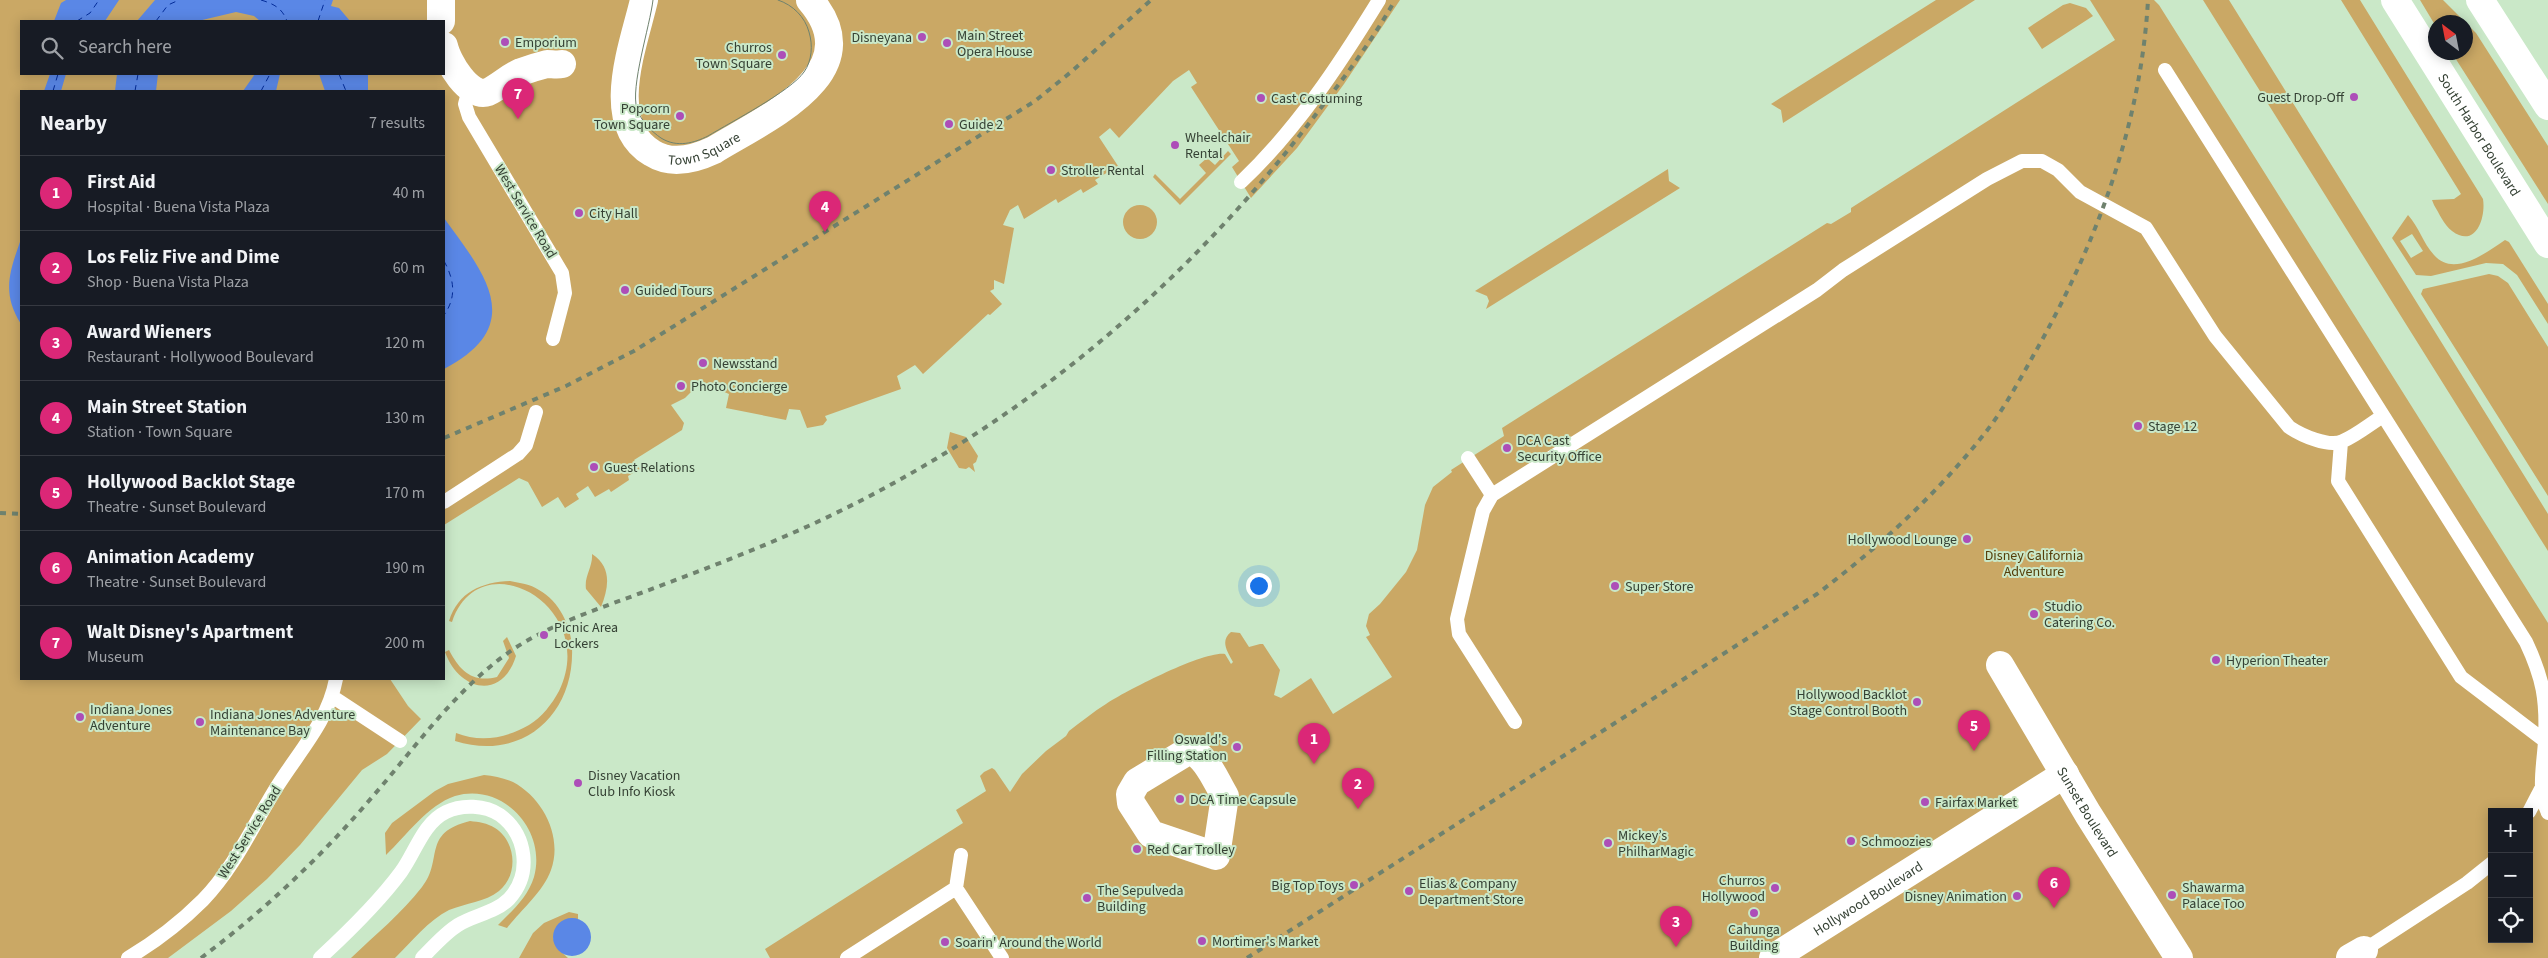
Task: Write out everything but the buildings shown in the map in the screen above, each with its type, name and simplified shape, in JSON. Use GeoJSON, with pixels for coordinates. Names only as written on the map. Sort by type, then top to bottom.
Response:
{"type":"FeatureCollection","features":[{"type":"Feature","properties":{"kind":"street"},"geometry":{"type":"LineString","coordinates":[[441,0],[441,20]]}},
{"type":"Feature","properties":{"kind":"street","name":"Town Square"},"geometry":{"type":"LineString","coordinates":[[644,0],[628,66],[625,119],[644,148],[663,158],[673,160],[704,155],[714,150],[798,98],[818,78],[824,68],[829,45],[823,19],[810,0]]}},
{"type":"Feature","properties":{"kind":"street","name":"South Harbor Boulevard"},"geometry":{"type":"LineString","coordinates":[[2395,0],[2548,244]]}},
{"type":"Feature","properties":{"kind":"street"},"geometry":{"type":"LineString","coordinates":[[2480,0],[2548,106]]}},
{"type":"Feature","properties":{"kind":"street"},"geometry":{"type":"LineString","coordinates":[[445,48],[450,60],[469,89],[487,92],[502,81],[521,72],[548,64],[562,64]]}},
{"type":"Feature","properties":{"kind":"street","name":"Sunset Boulevard"},"geometry":{"type":"LineString","coordinates":[[2000,665],[2088,814],[2179,958]]}},
{"type":"Feature","properties":{"kind":"street","name":"Hollywood Boulevard"},"geometry":{"type":"LineString","coordinates":[[1772,958],[2065,774]]}},
{"type":"Feature","properties":{"kind":"lane"},"geometry":{"type":"LineString","coordinates":[[1241,182],[1265,159],[1336,71],[1379,0]]}},
{"type":"Feature","properties":{"kind":"lane"},"geometry":{"type":"LineString","coordinates":[[2165,70],[2526,642],[2539,670],[2544,689],[2545,741],[2542,787],[2548,813]]}},
{"type":"Feature","properties":{"kind":"lane","name":"West Service Road"},"geometry":{"type":"LineString","coordinates":[[469,89],[465,104],[469,117],[562,273],[565,293],[553,339]]}},
{"type":"Feature","properties":{"kind":"lane"},"geometry":{"type":"LineString","coordinates":[[1515,722],[1460,634],[1457,619],[1482,511],[1492,495],[1817,290],[1843,270],[1987,179],[2022,161],[2042,161],[2058,170],[2080,192],[2146,228],[2215,336],[2289,427],[2301,435],[2315,440],[2342,442],[2383,416]]}},
{"type":"Feature","properties":{"kind":"lane"},"geometry":{"type":"LineString","coordinates":[[445,501],[518,454],[526,445],[536,412]]}},
{"type":"Feature","properties":{"kind":"lane"},"geometry":{"type":"LineString","coordinates":[[2342,442],[2338,481],[2461,677],[2545,741]]}},
{"type":"Feature","properties":{"kind":"lane"},"geometry":{"type":"LineString","coordinates":[[1468,458],[1492,495]]}},
{"type":"Feature","properties":{"kind":"lane","name":"West Service Road"},"geometry":{"type":"LineString","coordinates":[[128,958],[174,926],[204,899],[225,873],[279,783],[322,723],[333,697],[336,680]]}},
{"type":"Feature","properties":{"kind":"lane"},"geometry":{"type":"LineString","coordinates":[[333,697],[400,741]]}},
{"type":"Feature","properties":{"kind":"lane"},"geometry":{"type":"LineString","coordinates":[[2531,808],[2542,787]]}},
{"type":"Feature","properties":{"kind":"lane"},"geometry":{"type":"LineString","coordinates":[[320,958],[400,873],[434,821],[446,812],[464,807],[483,808],[500,815],[515,830],[522,847],[524,866],[519,884],[508,899],[493,910],[457,925],[422,958]]}},
{"type":"Feature","properties":{"kind":"lane"},"geometry":{"type":"LineString","coordinates":[[961,855],[956,888],[1002,958]]}},
{"type":"Feature","properties":{"kind":"lane"},"geometry":{"type":"LineString","coordinates":[[2357,954],[2467,883],[2488,866]]}},
{"type":"Feature","properties":{"kind":"lane"},"geometry":{"type":"LineString","coordinates":[[847,958],[956,888]]}},
{"type":"Feature","properties":{"kind":"green space"},"geometry":{"type":"Polygon","coordinates":[[[0,0],[1400,0],[1344,84],[1297,148],[1251,198],[1232,167],[1239,161],[1191,87],[1197,83],[1189,70],[1173,81],[1119,138],[1110,128],[1099,137],[1118,166],[1095,180],[1098,184],[1083,193],[1081,189],[1058,203],[1056,199],[1024,219],[1018,205],[1010,210],[1003,225],[1014,228],[1004,284],[994,280],[994,289],[990,291],[1002,304],[990,315],[988,314],[923,374],[915,365],[897,376],[901,389],[825,416],[827,420],[823,425],[807,428],[800,410],[789,409],[786,420],[726,408],[729,394],[701,382],[685,398],[671,405],[684,423],[682,430],[634,460],[640,469],[628,476],[629,480],[611,492],[609,489],[595,497],[588,486],[576,494],[579,499],[565,508],[558,497],[542,507],[528,482],[519,478],[445,524],[445,90],[20,90],[20,680],[391,680],[408,706],[421,719],[387,754],[362,770],[300,845],[267,879],[231,911],[168,958],[0,958],[0,0]]]}},
{"type":"Feature","properties":{"kind":"green space"},"geometry":{"type":"Polygon","coordinates":[[[1936,0],[1975,0],[1783,123],[1781,110],[1771,104],[1936,0]]]}},
{"type":"Feature","properties":{"kind":"green space","name":"Disney California Adventure"},"geometry":{"type":"Polygon","coordinates":[[[2090,0],[2154,0],[2159,5],[2548,623],[2548,958],[770,958],[765,949],[963,823],[956,810],[986,791],[980,776],[984,772],[992,768],[995,770],[1010,792],[1022,774],[1046,751],[1087,717],[1116,698],[1165,673],[1200,659],[1225,654],[1231,664],[1233,662],[1225,643],[1231,632],[1240,633],[1249,647],[1263,644],[1280,670],[1274,695],[1281,698],[1311,678],[1333,714],[1392,677],[1366,637],[1370,635],[1366,626],[1369,614],[1380,604],[1406,572],[1417,550],[1425,505],[1433,487],[1452,472],[1451,470],[1504,436],[1502,428],[1827,223],[1831,224],[1851,212],[1851,208],[2115,40],[2090,0]]]}},
{"type":"Feature","properties":{"kind":"green space"},"geometry":{"type":"Polygon","coordinates":[[[2203,0],[2229,0],[2548,514],[2548,551],[2203,0]]]}},
{"type":"Feature","properties":{"kind":"green space"},"geometry":{"type":"Polygon","coordinates":[[[2341,0],[2360,0],[2483,199],[2484,206],[2481,222],[2473,234],[2460,236],[2452,231],[2434,205],[2432,200],[2454,199],[2461,194],[2341,0]]]}},
{"type":"Feature","properties":{"kind":"green space"},"geometry":{"type":"Polygon","coordinates":[[[2420,0],[2443,0],[2458,15],[2429,15],[2420,0]]]}},
{"type":"Feature","properties":{"kind":"green space"},"geometry":{"type":"Polygon","coordinates":[[[2070,3],[2086,8],[2093,16],[2042,49],[2028,28],[2063,5],[2070,3]]]}},
{"type":"Feature","properties":{"kind":"green space"},"geometry":{"type":"Polygon","coordinates":[[[2473,30],[2548,146],[2548,204],[2456,60],[2473,60],[2473,30]]]}},
{"type":"Feature","properties":{"kind":"green space"},"geometry":{"type":"Polygon","coordinates":[[[1228,151],[1231,154],[1180,205],[1153,177],[1155,174],[1180,199],[1206,173],[1199,165],[1207,158],[1215,165],[1228,151]]]}},
{"type":"Feature","properties":{"kind":"green space"},"geometry":{"type":"Polygon","coordinates":[[[1668,169],[1669,181],[1680,188],[1486,309],[1489,301],[1487,296],[1475,291],[1668,169]]]}},
{"type":"Feature","properties":{"kind":"green space"},"geometry":{"type":"Polygon","coordinates":[[[1140,205],[1147,206],[1152,210],[1156,215],[1156,229],[1152,234],[1147,238],[1140,239],[1133,238],[1128,234],[1124,229],[1123,222],[1124,215],[1128,210],[1133,206],[1140,205]]]}},
{"type":"Feature","properties":{"kind":"green space"},"geometry":{"type":"Polygon","coordinates":[[[2408,215],[2434,255],[2442,261],[2451,264],[2461,264],[2470,261],[2505,240],[2509,242],[2548,304],[2548,324],[2517,275],[2503,264],[2486,263],[2431,276],[2416,275],[2392,238],[2408,215]],[[2412,234],[2400,241],[2411,258],[2423,251],[2412,234]]]}},
{"type":"Feature","properties":{"kind":"green space"},"geometry":{"type":"Polygon","coordinates":[[[2489,274],[2498,276],[2508,283],[2548,347],[2548,496],[2421,294],[2423,289],[2489,274]]]}},
{"type":"Feature","properties":{"kind":"green space"},"geometry":{"type":"Polygon","coordinates":[[[950,432],[966,437],[978,456],[973,464],[975,472],[969,467],[966,469],[959,468],[947,448],[950,432]]]}},
{"type":"Feature","properties":{"kind":"green space"},"geometry":{"type":"Polygon","coordinates":[[[592,554],[606,571],[607,585],[601,607],[586,589],[586,580],[592,554]]]}},
{"type":"Feature","properties":{"kind":"green space"},"geometry":{"type":"Polygon","coordinates":[[[510,581],[529,585],[539,590],[558,607],[563,615],[572,647],[571,671],[564,693],[554,712],[540,727],[522,738],[502,745],[479,746],[455,741],[456,733],[475,738],[493,738],[529,725],[550,705],[559,691],[567,660],[564,633],[551,610],[531,594],[509,585],[486,586],[466,598],[452,622],[449,621],[458,603],[472,591],[481,586],[510,581]]]}},
{"type":"Feature","properties":{"kind":"green space"},"geometry":{"type":"Polygon","coordinates":[[[507,637],[516,656],[510,670],[501,680],[491,685],[480,686],[460,675],[451,665],[445,652],[449,650],[462,669],[474,677],[497,677],[509,658],[503,641],[507,637]]]}},
{"type":"Feature","properties":{"kind":"green space"},"geometry":{"type":"Polygon","coordinates":[[[484,775],[499,777],[513,782],[533,798],[548,820],[554,845],[551,870],[543,886],[507,928],[498,925],[528,891],[534,877],[536,859],[534,843],[527,827],[505,803],[489,796],[473,794],[455,796],[445,800],[418,822],[386,855],[385,833],[392,823],[435,791],[448,784],[484,775]]]}},
{"type":"Feature","properties":{"kind":"green space"},"geometry":{"type":"Polygon","coordinates":[[[470,821],[483,823],[495,828],[502,834],[511,849],[512,867],[510,876],[499,891],[488,898],[449,910],[434,919],[395,958],[351,958],[397,915],[422,887],[432,867],[439,840],[445,833],[455,826],[470,821]]]}},
{"type":"Feature","properties":{"kind":"green space"},"geometry":{"type":"Polygon","coordinates":[[[569,912],[578,914],[578,919],[562,922],[553,937],[557,948],[568,958],[519,958],[533,933],[544,923],[569,912]]]}},
{"type":"Feature","properties":{"kind":"water"},"geometry":{"type":"Polygon","coordinates":[[[66,0],[119,0],[106,20],[54,20],[61,3],[66,0]]]}},
{"type":"Feature","properties":{"kind":"water"},"geometry":{"type":"Polygon","coordinates":[[[155,0],[333,0],[331,6],[339,8],[349,20],[259,20],[254,16],[236,12],[202,20],[138,20],[155,0]]]}},
{"type":"Feature","properties":{"kind":"water"},"geometry":{"type":"Polygon","coordinates":[[[50,75],[66,75],[61,90],[44,90],[50,75]]]}},
{"type":"Feature","properties":{"kind":"water"},"geometry":{"type":"Polygon","coordinates":[[[117,75],[158,75],[156,90],[115,90],[117,75]]]}},
{"type":"Feature","properties":{"kind":"water"},"geometry":{"type":"Polygon","coordinates":[[[254,75],[280,75],[276,90],[244,90],[254,75]]]}},
{"type":"Feature","properties":{"kind":"water"},"geometry":{"type":"Polygon","coordinates":[[[319,75],[368,75],[368,90],[325,90],[319,75]]]}},
{"type":"Feature","properties":{"kind":"water"},"geometry":{"type":"Polygon","coordinates":[[[445,219],[473,259],[484,279],[491,298],[492,317],[485,335],[470,352],[445,368],[445,219]]]}},
{"type":"Feature","properties":{"kind":"water"},"geometry":{"type":"Polygon","coordinates":[[[20,242],[20,322],[11,302],[9,291],[14,261],[20,242]]]}},
{"type":"Feature","properties":{"kind":"water"},"geometry":{"type":"Polygon","coordinates":[[[572,918],[585,924],[591,937],[585,950],[572,956],[559,950],[553,937],[559,924],[572,918]]]}},
{"type":"Feature","properties":{"kind":"ferry route"},"geometry":{"type":"LineString","coordinates":[[79,20],[90,13],[99,0]]}},
{"type":"Feature","properties":{"kind":"ferry route"},"geometry":{"type":"LineString","coordinates":[[157,20],[168,5],[179,0]]}},
{"type":"Feature","properties":{"kind":"ferry route"},"geometry":{"type":"LineString","coordinates":[[261,0],[277,7],[286,20]]}},
{"type":"Feature","properties":{"kind":"ferry route"},"geometry":{"type":"LineString","coordinates":[[318,20],[325,0]]}},
{"type":"Feature","properties":{"kind":"ferry route"},"geometry":{"type":"LineString","coordinates":[[53,90],[58,75]]}},
{"type":"Feature","properties":{"kind":"ferry route"},"geometry":{"type":"LineString","coordinates":[[135,90],[138,75]]}},
{"type":"Feature","properties":{"kind":"ferry route"},"geometry":{"type":"LineString","coordinates":[[262,90],[269,75]]}},
{"type":"Feature","properties":{"kind":"ferry route"},"geometry":{"type":"LineString","coordinates":[[339,75],[346,90]]}},
{"type":"Feature","properties":{"kind":"ferry route"},"geometry":{"type":"LineString","coordinates":[[445,263],[453,288],[451,302],[445,313]]}},
{"type":"Feature","properties":{"kind":"tram line"},"geometry":{"type":"LineString","coordinates":[[653,0],[638,72],[636,86],[637,109],[644,122],[658,136],[679,144],[697,141],[745,115],[787,88],[804,72],[809,63],[811,53],[811,42],[805,21],[798,12],[778,0]]}},
{"type":"Feature","properties":{"kind":"railway"},"geometry":{"type":"LineString","coordinates":[[445,438],[566,386],[634,351],[1035,101],[1071,72],[1151,0]]}},
{"type":"Feature","properties":{"kind":"railway"},"geometry":{"type":"LineString","coordinates":[[201,958],[246,923],[309,865],[367,803],[453,702],[471,683],[512,650],[543,632],[575,618],[794,533],[887,487],[957,446],[1023,401],[1087,353],[1147,300],[1205,244],[1259,185],[1344,78],[1376,32],[1395,0]]}},
{"type":"Feature","properties":{"kind":"railway"},"geometry":{"type":"LineString","coordinates":[[1247,958],[1817,594],[1863,558],[1906,519],[1967,456],[1999,413],[2037,349],[2079,267],[2097,224],[2126,137],[2144,46],[2148,0]]}},
{"type":"Feature","properties":{"kind":"railway"},"geometry":{"type":"LineString","coordinates":[[0,513],[20,514]]}},
{"type":"Feature","properties":{"kind":"place","name":"Disneyana"},"geometry":{"type":"Point","coordinates":[922,37]}},
{"type":"Feature","properties":{"kind":"place","name":"Emporium"},"geometry":{"type":"Point","coordinates":[505,42]}},
{"type":"Feature","properties":{"kind":"place","name":"Main Street Opera House"},"geometry":{"type":"Point","coordinates":[947,43]}},
{"type":"Feature","properties":{"kind":"place","name":"Churros Town Square"},"geometry":{"type":"Point","coordinates":[782,55]}},
{"type":"Feature","properties":{"kind":"place","name":"Guest Drop-Off"},"geometry":{"type":"Point","coordinates":[2354,97]}},
{"type":"Feature","properties":{"kind":"place","name":"Cast Costuming"},"geometry":{"type":"Point","coordinates":[1261,98]}},
{"type":"Feature","properties":{"kind":"place","name":"Popcorn Town Square"},"geometry":{"type":"Point","coordinates":[680,116]}},
{"type":"Feature","properties":{"kind":"place","name":"Walt Disney's Apartment"},"geometry":{"type":"Point","coordinates":[518,119]}},
{"type":"Feature","properties":{"kind":"place","name":"Guide 2"},"geometry":{"type":"Point","coordinates":[949,124]}},
{"type":"Feature","properties":{"kind":"place","name":"Wheelchair Rental"},"geometry":{"type":"Point","coordinates":[1175,145]}},
{"type":"Feature","properties":{"kind":"place","name":"Stroller Rental"},"geometry":{"type":"Point","coordinates":[1051,170]}},
{"type":"Feature","properties":{"kind":"place","name":"City Hall"},"geometry":{"type":"Point","coordinates":[579,213]}},
{"type":"Feature","properties":{"kind":"place","name":"Main Street Station"},"geometry":{"type":"Point","coordinates":[825,232]}},
{"type":"Feature","properties":{"kind":"place","name":"Guided Tours"},"geometry":{"type":"Point","coordinates":[625,290]}},
{"type":"Feature","properties":{"kind":"place","name":"Newsstand"},"geometry":{"type":"Point","coordinates":[703,363]}},
{"type":"Feature","properties":{"kind":"place","name":"Photo Concierge"},"geometry":{"type":"Point","coordinates":[681,386]}},
{"type":"Feature","properties":{"kind":"place","name":"Stage 12"},"geometry":{"type":"Point","coordinates":[2138,426]}},
{"type":"Feature","properties":{"kind":"place","name":"DCA Cast Security Office"},"geometry":{"type":"Point","coordinates":[1507,448]}},
{"type":"Feature","properties":{"kind":"place","name":"Guest Relations"},"geometry":{"type":"Point","coordinates":[594,467]}},
{"type":"Feature","properties":{"kind":"place","name":"Hollywood Lounge"},"geometry":{"type":"Point","coordinates":[1967,539]}},
{"type":"Feature","properties":{"kind":"place","name":"Super Store"},"geometry":{"type":"Point","coordinates":[1615,586]}},
{"type":"Feature","properties":{"kind":"place","name":"Studio Catering Co."},"geometry":{"type":"Point","coordinates":[2034,614]}},
{"type":"Feature","properties":{"kind":"place","name":"Picnic Area Lockers"},"geometry":{"type":"Point","coordinates":[544,635]}},
{"type":"Feature","properties":{"kind":"place","name":"Hyperion Theater"},"geometry":{"type":"Point","coordinates":[2216,660]}},
{"type":"Feature","properties":{"kind":"place","name":"Hollywood Backlot Stage Control Booth"},"geometry":{"type":"Point","coordinates":[1917,702]}},
{"type":"Feature","properties":{"kind":"place","name":"Indiana Jones Adventure"},"geometry":{"type":"Point","coordinates":[80,717]}},
{"type":"Feature","properties":{"kind":"place","name":"Indiana Jones Adventure Maintenance Bay"},"geometry":{"type":"Point","coordinates":[200,722]}},
{"type":"Feature","properties":{"kind":"place","name":"Oswald's Filling Station"},"geometry":{"type":"Point","coordinates":[1237,747]}},
{"type":"Feature","properties":{"kind":"place","name":"Hollywood Backlot Stage"},"geometry":{"type":"Point","coordinates":[1974,751]}},
{"type":"Feature","properties":{"kind":"place","name":"First Aid"},"geometry":{"type":"Point","coordinates":[1314,764]}},
{"type":"Feature","properties":{"kind":"place","name":"Disney Vacation Club Info Kiosk"},"geometry":{"type":"Point","coordinates":[578,783]}},
{"type":"Feature","properties":{"kind":"place","name":"DCA Time Capsule"},"geometry":{"type":"Point","coordinates":[1180,799]}},
{"type":"Feature","properties":{"kind":"place","name":"Fairfax Market"},"geometry":{"type":"Point","coordinates":[1925,802]}},
{"type":"Feature","properties":{"kind":"place","name":"Los Feliz Five and Dime"},"geometry":{"type":"Point","coordinates":[1358,809]}},
{"type":"Feature","properties":{"kind":"place","name":"Schmoozies"},"geometry":{"type":"Point","coordinates":[1851,841]}},
{"type":"Feature","properties":{"kind":"place","name":"Mickey’s PhilharMagic"},"geometry":{"type":"Point","coordinates":[1608,843]}},
{"type":"Feature","properties":{"kind":"place","name":"Red Car Trolley"},"geometry":{"type":"Point","coordinates":[1137,849]}},
{"type":"Feature","properties":{"kind":"place","name":"Big Top Toys"},"geometry":{"type":"Point","coordinates":[1354,885]}},
{"type":"Feature","properties":{"kind":"place","name":"Churros Hollywood"},"geometry":{"type":"Point","coordinates":[1775,888]}},
{"type":"Feature","properties":{"kind":"place","name":"Elias & Company Department Store"},"geometry":{"type":"Point","coordinates":[1409,891]}},
{"type":"Feature","properties":{"kind":"place","name":"Shawarma Palace Too"},"geometry":{"type":"Point","coordinates":[2172,895]}},
{"type":"Feature","properties":{"kind":"place","name":"Disney Animation"},"geometry":{"type":"Point","coordinates":[2017,896]}},
{"type":"Feature","properties":{"kind":"place","name":"The Sepulveda Building"},"geometry":{"type":"Point","coordinates":[1087,898]}},
{"type":"Feature","properties":{"kind":"place","name":"Animation Academy"},"geometry":{"type":"Point","coordinates":[2054,908]}},
{"type":"Feature","properties":{"kind":"place","name":"Cahunga Building"},"geometry":{"type":"Point","coordinates":[1754,913]}},
{"type":"Feature","properties":{"kind":"place","name":"Mortimer's Market"},"geometry":{"type":"Point","coordinates":[1202,941]}},
{"type":"Feature","properties":{"kind":"place","name":"Soarin' Around the World"},"geometry":{"type":"Point","coordinates":[945,942]}},
{"type":"Feature","properties":{"kind":"place","name":"Award Wieners"},"geometry":{"type":"Point","coordinates":[1676,947]}}]}
